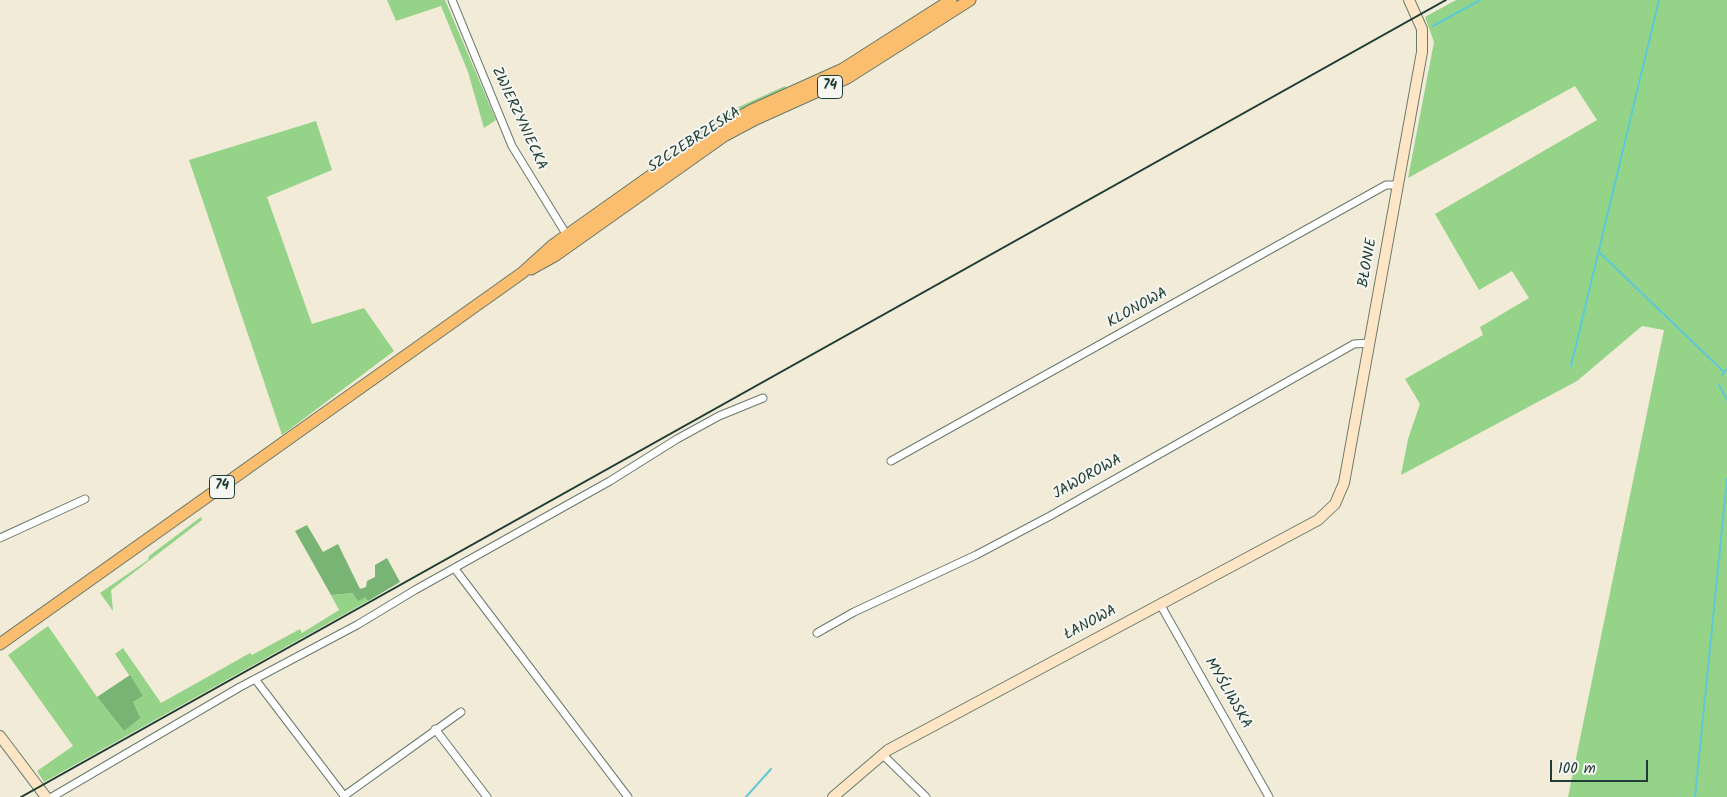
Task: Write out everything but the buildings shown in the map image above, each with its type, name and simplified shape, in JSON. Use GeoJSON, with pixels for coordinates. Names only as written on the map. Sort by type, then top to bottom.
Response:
{"type":"FeatureCollection","features":[{"type":"Feature","properties":{"kind":"main road","name":"SZCZEBRZESKA"},"geometry":{"type":"LineString","coordinates":[[0,644],[520,274],[539,265],[569,240],[728,122],[832,74],[951,0]]}},
{"type":"Feature","properties":{"kind":"main road","name":"SZCZEBRZESKA"},"geometry":{"type":"LineString","coordinates":[[569,240],[724,136],[756,119],[847,78],[970,0]]}},
{"type":"Feature","properties":{"kind":"street","name":"ZWIERZYNIECKA"},"geometry":{"type":"LineString","coordinates":[[452,0],[488,92],[512,146],[569,240]]}},
{"type":"Feature","properties":{"kind":"street","name":"BŁONIE"},"geometry":{"type":"LineString","coordinates":[[1315,522],[1332,508],[1342,489],[1370,343],[1423,40],[1421,26],[1409,0]]}},
{"type":"Feature","properties":{"kind":"street","name":"KLONOWA"},"geometry":{"type":"LineString","coordinates":[[892,461],[1386,185],[1398,185]]}},
{"type":"Feature","properties":{"kind":"street","name":"JAWOROWA"},"geometry":{"type":"LineString","coordinates":[[817,633],[854,612],[976,555],[1050,516],[1354,344],[1370,343]]}},
{"type":"Feature","properties":{"kind":"street"},"geometry":{"type":"LineString","coordinates":[[52,797],[255,678],[358,625],[415,590],[610,481],[677,439],[719,416],[763,398]]}},
{"type":"Feature","properties":{"kind":"street"},"geometry":{"type":"LineString","coordinates":[[0,538],[85,499]]}},
{"type":"Feature","properties":{"kind":"street","name":"ŁANOWA"},"geometry":{"type":"LineString","coordinates":[[833,797],[882,754],[1315,522]]}},
{"type":"Feature","properties":{"kind":"street"},"geometry":{"type":"LineString","coordinates":[[455,569],[628,797]]}},
{"type":"Feature","properties":{"kind":"street","name":"MYŚLIWSKA"},"geometry":{"type":"LineString","coordinates":[[1160,604],[1270,797]]}},
{"type":"Feature","properties":{"kind":"street"},"geometry":{"type":"LineString","coordinates":[[255,678],[344,797],[460,712]]}},
{"type":"Feature","properties":{"kind":"street"},"geometry":{"type":"LineString","coordinates":[[435,729],[487,797]]}},
{"type":"Feature","properties":{"kind":"street"},"geometry":{"type":"LineString","coordinates":[[0,736],[46,797]]}},
{"type":"Feature","properties":{"kind":"street"},"geometry":{"type":"LineString","coordinates":[[882,754],[926,797]]}},
{"type":"Feature","properties":{"kind":"green space"},"geometry":{"type":"Polygon","coordinates":[[[387,0],[445,0],[496,120],[484,128],[468,72],[441,6],[396,21],[387,0]]]}},
{"type":"Feature","properties":{"kind":"green space"},"geometry":{"type":"Polygon","coordinates":[[[1456,0],[1727,0],[1727,797],[1568,797],[1664,330],[1642,326],[1577,381],[1401,475],[1408,439],[1420,404],[1405,379],[1483,335],[1480,327],[1529,298],[1512,271],[1479,290],[1435,214],[1597,120],[1575,86],[1408,178],[1434,42],[1425,17],[1456,0]]]}},
{"type":"Feature","properties":{"kind":"green space"},"geometry":{"type":"Polygon","coordinates":[[[785,86],[788,90],[697,136],[694,134],[732,110],[785,86]]]}},
{"type":"Feature","properties":{"kind":"green space"},"geometry":{"type":"Polygon","coordinates":[[[316,121],[332,170],[267,197],[312,324],[364,308],[394,351],[282,435],[189,160],[316,121]]]}},
{"type":"Feature","properties":{"kind":"green space"},"geometry":{"type":"Polygon","coordinates":[[[201,517],[202,520],[111,590],[113,611],[100,593],[148,560],[149,556],[201,517]]]}},
{"type":"Feature","properties":{"kind":"green space"},"geometry":{"type":"Polygon","coordinates":[[[307,525],[323,552],[338,544],[360,589],[366,587],[367,581],[375,577],[375,565],[387,558],[400,582],[368,601],[365,597],[358,601],[353,593],[331,595],[295,531],[307,525]]]}},
{"type":"Feature","properties":{"kind":"green space"},"geometry":{"type":"Polygon","coordinates":[[[353,593],[365,597],[368,601],[44,782],[37,771],[73,746],[8,655],[48,626],[97,697],[124,731],[133,702],[143,696],[115,654],[123,648],[161,703],[250,653],[252,655],[300,629],[302,633],[339,610],[331,595],[353,593]]]}},
{"type":"Feature","properties":{"kind":"green space"},"geometry":{"type":"Polygon","coordinates":[[[130,675],[143,696],[133,702],[140,718],[124,731],[97,697],[130,675]]]}},
{"type":"Feature","properties":{"kind":"waterway"},"geometry":{"type":"LineString","coordinates":[[1433,26],[1480,0]]}},
{"type":"Feature","properties":{"kind":"waterway"},"geometry":{"type":"LineString","coordinates":[[1571,366],[1659,0]]}},
{"type":"Feature","properties":{"kind":"waterway"},"geometry":{"type":"LineString","coordinates":[[1599,252],[1724,372]]}},
{"type":"Feature","properties":{"kind":"waterway"},"geometry":{"type":"LineString","coordinates":[[1722,375],[1727,369]]}},
{"type":"Feature","properties":{"kind":"waterway"},"geometry":{"type":"LineString","coordinates":[[1719,385],[1727,400]]}},
{"type":"Feature","properties":{"kind":"waterway"},"geometry":{"type":"LineString","coordinates":[[1695,797],[1727,479]]}},
{"type":"Feature","properties":{"kind":"waterway"},"geometry":{"type":"LineString","coordinates":[[746,797],[771,769]]}},
{"type":"Feature","properties":{"kind":"railway"},"geometry":{"type":"LineString","coordinates":[[21,797],[1446,0]]}}]}
